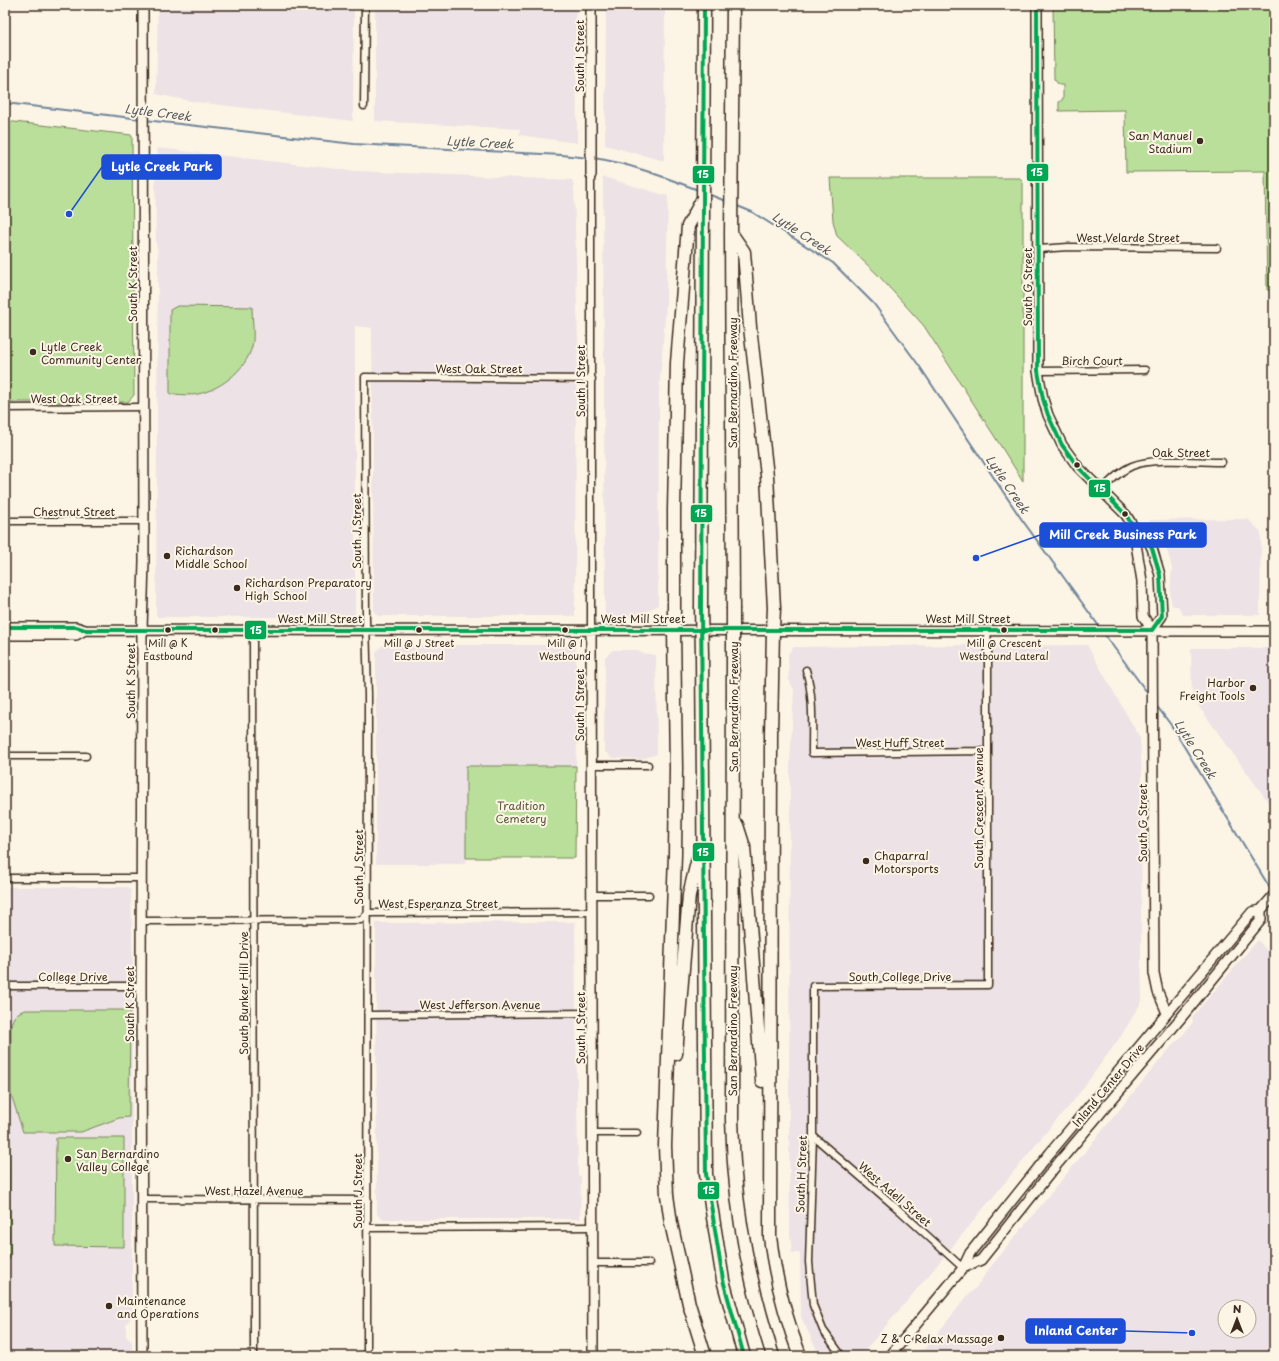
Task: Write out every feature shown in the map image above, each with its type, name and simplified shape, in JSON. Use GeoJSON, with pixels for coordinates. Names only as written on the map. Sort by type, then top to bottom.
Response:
{"type":"FeatureCollection","features":[{"type":"Feature","properties":{"kind":"highway"},"geometry":{"type":"LineString","coordinates":[[704,5],[701,607],[706,1174],[723,1280],[744,1356]]}},
{"type":"Feature","properties":{"kind":"highway","name":"San Bernardino Freeway"},"geometry":{"type":"LineString","coordinates":[[733,5],[731,183],[733,608],[732,1120],[738,1205],[750,1272],[761,1317],[773,1356]]}},
{"type":"Feature","properties":{"kind":"highway"},"geometry":{"type":"LineString","coordinates":[[702,200],[688,226],[677,363],[674,510],[676,768],[675,854],[665,1146],[667,1196],[671,1223],[689,1304],[705,1356]]}},
{"type":"Feature","properties":{"kind":"highway"},"geometry":{"type":"LineString","coordinates":[[731,233],[744,252],[750,327],[767,476],[774,608],[771,734],[770,1237],[780,1294],[788,1324],[800,1356]]}},
{"type":"Feature","properties":{"kind":"highway"},"geometry":{"type":"LineString","coordinates":[[733,814],[744,847],[762,1070],[765,1201],[770,1220]]}},
{"type":"Feature","properties":{"kind":"highway"},"geometry":{"type":"LineString","coordinates":[[678,1256],[672,1177],[672,1100],[689,895],[704,830]]}},
{"type":"Feature","properties":{"kind":"main road","name":"South K Street"},"geometry":{"type":"LineString","coordinates":[[142,1356],[141,986],[144,407],[144,5]]}},
{"type":"Feature","properties":{"kind":"main road","name":"South I Street"},"geometry":{"type":"LineString","coordinates":[[591,175],[592,5]]}},
{"type":"Feature","properties":{"kind":"main road","name":"South G Street"},"geometry":{"type":"LineString","coordinates":[[1037,5],[1039,249],[1038,371],[1043,399],[1062,445],[1078,467],[1116,504],[1126,515],[1139,536],[1148,540],[1152,548],[1160,575],[1162,616],[1152,630]]}},
{"type":"Feature","properties":{"kind":"main road","name":"South G Street"},"geometry":{"type":"LineString","coordinates":[[1139,536],[1136,544],[1142,582],[1143,616],[1152,630],[1154,973],[1158,992],[1167,1013]]}},
{"type":"Feature","properties":{"kind":"main road","name":"West Mill Street"},"geometry":{"type":"LineString","coordinates":[[5,627],[76,627],[85,630],[1274,631]]}},
{"type":"Feature","properties":{"kind":"main road","name":"West Mill Street"},"geometry":{"type":"LineString","coordinates":[[5,635],[76,635],[85,630]]}},
{"type":"Feature","properties":{"kind":"main road","name":"South I Street"},"geometry":{"type":"LineString","coordinates":[[591,631],[593,1356]]}},
{"type":"Feature","properties":{"kind":"main road","name":"Inland Center Drive"},"geometry":{"type":"LineString","coordinates":[[963,1268],[981,1260],[1064,1156],[1180,1019],[1261,920],[1262,910],[1274,895]]}},
{"type":"Feature","properties":{"kind":"main road","name":"Inland Center Drive"},"geometry":{"type":"LineString","coordinates":[[890,1356],[963,1268],[970,1253],[1045,1159],[1252,912],[1262,910]]}},
{"type":"Feature","properties":{"kind":"street"},"geometry":{"type":"LineString","coordinates":[[364,106],[365,5]]}},
{"type":"Feature","properties":{"kind":"street","name":"South I Street"},"geometry":{"type":"LineString","coordinates":[[591,175],[591,631]]}},
{"type":"Feature","properties":{"kind":"street","name":"West Velarde Street"},"geometry":{"type":"LineString","coordinates":[[1039,249],[1068,247],[1217,248]]}},
{"type":"Feature","properties":{"kind":"street","name":"Birch Court"},"geometry":{"type":"LineString","coordinates":[[1038,371],[1145,370]]}},
{"type":"Feature","properties":{"kind":"street","name":"West Oak Street"},"geometry":{"type":"LineString","coordinates":[[366,377],[592,378]]}},
{"type":"Feature","properties":{"kind":"street","name":"South J Street"},"geometry":{"type":"LineString","coordinates":[[366,377],[368,696],[367,1356]]}},
{"type":"Feature","properties":{"kind":"street","name":"West Oak Street"},"geometry":{"type":"LineString","coordinates":[[5,408],[144,407]]}},
{"type":"Feature","properties":{"kind":"street","name":"Oak Street"},"geometry":{"type":"LineString","coordinates":[[1101,491],[1123,470],[1140,463],[1222,462]]}},
{"type":"Feature","properties":{"kind":"street","name":"Chestnut Street"},"geometry":{"type":"LineString","coordinates":[[5,521],[143,521]]}},
{"type":"Feature","properties":{"kind":"street","name":"South Bunker Hill Drive"},"geometry":{"type":"LineString","coordinates":[[253,630],[254,1356]]}},
{"type":"Feature","properties":{"kind":"street","name":"South Crescent Avenue"},"geometry":{"type":"LineString","coordinates":[[987,630],[988,986]]}},
{"type":"Feature","properties":{"kind":"street","name":"West Huff Street"},"geometry":{"type":"LineString","coordinates":[[806,670],[812,700],[812,753],[988,751]]}},
{"type":"Feature","properties":{"kind":"street"},"geometry":{"type":"LineString","coordinates":[[5,756],[86,756]]}},
{"type":"Feature","properties":{"kind":"street"},"geometry":{"type":"LineString","coordinates":[[591,765],[648,765]]}},
{"type":"Feature","properties":{"kind":"street"},"geometry":{"type":"LineString","coordinates":[[5,878],[142,878]]}},
{"type":"Feature","properties":{"kind":"street"},"geometry":{"type":"LineString","coordinates":[[592,895],[649,895]]}},
{"type":"Feature","properties":{"kind":"street","name":"West Esperanza Street"},"geometry":{"type":"LineString","coordinates":[[142,921],[361,920],[368,914],[592,912]]}},
{"type":"Feature","properties":{"kind":"street","name":"College Drive"},"geometry":{"type":"LineString","coordinates":[[5,986],[141,986]]}},
{"type":"Feature","properties":{"kind":"street","name":"South College Drive"},"geometry":{"type":"LineString","coordinates":[[812,986],[988,986]]}},
{"type":"Feature","properties":{"kind":"street","name":"South H Street"},"geometry":{"type":"LineString","coordinates":[[812,986],[812,1136],[809,1262],[813,1305],[823,1330],[841,1355]]}},
{"type":"Feature","properties":{"kind":"street","name":"West Jefferson Avenue"},"geometry":{"type":"LineString","coordinates":[[368,1014],[592,1013]]}},
{"type":"Feature","properties":{"kind":"street"},"geometry":{"type":"LineString","coordinates":[[592,1133],[637,1133]]}},
{"type":"Feature","properties":{"kind":"street","name":"West Adell Street"},"geometry":{"type":"LineString","coordinates":[[812,1136],[898,1209],[963,1268]]}},
{"type":"Feature","properties":{"kind":"street","name":"West Hazel Avenue"},"geometry":{"type":"LineString","coordinates":[[141,1199],[368,1200]]}},
{"type":"Feature","properties":{"kind":"street"},"geometry":{"type":"LineString","coordinates":[[367,1228],[593,1227]]}},
{"type":"Feature","properties":{"kind":"street"},"geometry":{"type":"LineString","coordinates":[[593,1263],[649,1263]]}},
{"type":"Feature","properties":{"kind":"shaded area"},"geometry":{"type":"Polygon","coordinates":[[[158,5],[354,5],[353,121],[196,102],[156,94],[158,5]]]}},
{"type":"Feature","properties":{"kind":"shaded area"},"geometry":{"type":"Polygon","coordinates":[[[375,5],[576,5],[577,143],[519,135],[520,129],[375,121],[375,5]]]}},
{"type":"Feature","properties":{"kind":"shaded area"},"geometry":{"type":"Polygon","coordinates":[[[606,5],[665,5],[664,161],[605,145],[606,5]]]}},
{"type":"Feature","properties":{"kind":"shaded area"},"geometry":{"type":"Polygon","coordinates":[[[157,148],[355,171],[572,180],[574,186],[578,345],[576,391],[575,616],[377,616],[374,609],[372,328],[355,326],[355,617],[158,617],[156,614],[158,253],[156,243],[155,161],[158,159],[157,148]]]}},
{"type":"Feature","properties":{"kind":"shaded area"},"geometry":{"type":"Polygon","coordinates":[[[603,177],[668,196],[666,304],[659,393],[658,605],[639,616],[605,617],[603,177]]]}},
{"type":"Feature","properties":{"kind":"shaded area"},"geometry":{"type":"Polygon","coordinates":[[[1248,519],[1261,532],[1260,615],[1183,615],[1179,607],[1172,605],[1170,595],[1172,568],[1170,560],[1167,550],[1149,520],[1248,519]]]}},
{"type":"Feature","properties":{"kind":"shaded area"},"geometry":{"type":"Polygon","coordinates":[[[383,645],[572,645],[576,648],[576,766],[466,766],[465,864],[376,864],[376,652],[383,645]]]}},
{"type":"Feature","properties":{"kind":"shaded area"},"geometry":{"type":"Polygon","coordinates":[[[974,645],[978,649],[981,649],[1000,646],[1087,645],[1140,738],[1142,777],[1142,1001],[1121,1036],[1072,1103],[860,1356],[820,1356],[801,1317],[800,1253],[792,1253],[790,1234],[790,763],[794,690],[789,680],[788,654],[794,647],[974,645]]]}},
{"type":"Feature","properties":{"kind":"shaded area"},"geometry":{"type":"Polygon","coordinates":[[[1191,648],[1274,648],[1274,810],[1192,697],[1191,648]]]}},
{"type":"Feature","properties":{"kind":"shaded area"},"geometry":{"type":"Polygon","coordinates":[[[613,650],[636,650],[641,653],[656,655],[657,754],[642,759],[612,758],[604,751],[605,657],[613,650]]]}},
{"type":"Feature","properties":{"kind":"shaded area","name":"San Bernardino Valley College"},"geometry":{"type":"Polygon","coordinates":[[[5,887],[127,887],[131,891],[133,972],[129,976],[129,997],[132,1000],[132,1317],[126,1324],[126,1336],[132,1342],[132,1356],[5,1356],[5,887]]]}},
{"type":"Feature","properties":{"kind":"shaded area"},"geometry":{"type":"Polygon","coordinates":[[[575,922],[578,1175],[581,1176],[580,1219],[382,1219],[377,1214],[376,923],[575,922]]]}},
{"type":"Feature","properties":{"kind":"shaded area"},"geometry":{"type":"Polygon","coordinates":[[[1258,940],[1274,959],[1274,1356],[914,1356],[918,1351],[925,1349],[968,1295],[974,1290],[992,1265],[1193,1022],[1192,1017],[1258,940]]]}},
{"type":"Feature","properties":{"kind":"shaded area"},"geometry":{"type":"Polygon","coordinates":[[[377,1351],[578,1352],[578,1356],[377,1356],[377,1351]]]}},
{"type":"Feature","properties":{"kind":"green space","name":"San Manuel Stadium"},"geometry":{"type":"Polygon","coordinates":[[[1053,5],[1274,5],[1274,290],[1267,290],[1265,171],[1126,172],[1125,110],[1059,111],[1059,102],[1063,99],[1063,85],[1059,85],[1054,79],[1053,5]]]}},
{"type":"Feature","properties":{"kind":"green space"},"geometry":{"type":"Polygon","coordinates":[[[5,121],[132,135],[134,395],[128,402],[5,402],[5,121]]]}},
{"type":"Feature","properties":{"kind":"green space"},"geometry":{"type":"Polygon","coordinates":[[[830,178],[1020,178],[1023,183],[1023,481],[924,326],[878,275],[837,236],[833,221],[830,178]]]}},
{"type":"Feature","properties":{"kind":"green space"},"geometry":{"type":"Polygon","coordinates":[[[177,306],[252,307],[253,341],[247,360],[241,368],[225,382],[198,394],[170,394],[170,310],[177,306]]]}},
{"type":"Feature","properties":{"kind":"green space","name":"Tradition Cemetery"},"geometry":{"type":"Polygon","coordinates":[[[466,766],[576,766],[575,858],[466,858],[466,766]]]}},
{"type":"Feature","properties":{"kind":"green space"},"geometry":{"type":"Polygon","coordinates":[[[26,1010],[130,1010],[129,1117],[119,1118],[81,1132],[23,1132],[11,1094],[11,1025],[16,1015],[26,1010]]]}},
{"type":"Feature","properties":{"kind":"green space"},"geometry":{"type":"Polygon","coordinates":[[[5,1121],[9,1132],[10,1259],[8,1259],[5,1267],[5,1121]]]}},
{"type":"Feature","properties":{"kind":"green space"},"geometry":{"type":"Polygon","coordinates":[[[56,1138],[124,1138],[124,1247],[55,1246],[56,1138]]]}},
{"type":"Feature","properties":{"kind":"waterway","name":"Lytle Creek"},"geometry":{"type":"LineString","coordinates":[[5,103],[141,119]]}},
{"type":"Feature","properties":{"kind":"waterway","name":"Lytle Creek"},"geometry":{"type":"LineString","coordinates":[[145,120],[354,144],[562,155],[589,158]]}},
{"type":"Feature","properties":{"kind":"waterway","name":"Lytle Creek"},"geometry":{"type":"LineString","coordinates":[[593,158],[633,167],[698,190]]}},
{"type":"Feature","properties":{"kind":"waterway","name":"Lytle Creek"},"geometry":{"type":"LineString","coordinates":[[708,194],[728,202]]}},
{"type":"Feature","properties":{"kind":"waterway","name":"Lytle Creek"},"geometry":{"type":"LineString","coordinates":[[735,205],[752,212],[833,263],[874,304],[920,367],[1020,517],[1101,629]]}},
{"type":"Feature","properties":{"kind":"waterway","name":"Lytle Creek"},"geometry":{"type":"LineString","coordinates":[[1104,634],[1149,695]]}},
{"type":"Feature","properties":{"kind":"waterway","name":"Lytle Creek"},"geometry":{"type":"LineString","coordinates":[[1156,705],[1171,725],[1273,893]]}},
{"type":"Feature","properties":{"kind":"transit line","name":"15"},"geometry":{"type":"LineString","coordinates":[[704,5],[701,607],[706,1174],[723,1280],[744,1356]]}},
{"type":"Feature","properties":{"kind":"transit line","name":"15"},"geometry":{"type":"LineString","coordinates":[[1037,5],[1038,371],[1043,399],[1048,415],[1062,445],[1078,467],[1126,515],[1139,536],[1148,540],[1152,548],[1160,575],[1162,616],[1152,630]]}},
{"type":"Feature","properties":{"kind":"transit line","name":"15"},"geometry":{"type":"LineString","coordinates":[[5,627],[76,627],[85,630],[1152,630]]}},
{"type":"Feature","properties":{"kind":"place","name":"San Manuel Stadium"},"geometry":{"type":"Point","coordinates":[1200,141]}},
{"type":"Feature","properties":{"kind":"place","name":"Lytle Creek Park"},"geometry":{"type":"Point","coordinates":[69,214]}},
{"type":"Feature","properties":{"kind":"place","name":"Lytle Creek Community Center"},"geometry":{"type":"Point","coordinates":[33,352]}},
{"type":"Feature","properties":{"kind":"place","name":"Richardson Middle School"},"geometry":{"type":"Point","coordinates":[167,556]}},
{"type":"Feature","properties":{"kind":"place","name":"Mill Creek Business Park"},"geometry":{"type":"Point","coordinates":[976,558]}},
{"type":"Feature","properties":{"kind":"place","name":"Richardson Preparatory High School"},"geometry":{"type":"Point","coordinates":[237,588]}},
{"type":"Feature","properties":{"kind":"place","name":"Mill @ K Eastbound"},"geometry":{"type":"Point","coordinates":[168,630]}},
{"type":"Feature","properties":{"kind":"place","name":"Mill @ J Street Eastbound"},"geometry":{"type":"Point","coordinates":[419,630]}},
{"type":"Feature","properties":{"kind":"place","name":"Mill @ I Westbound"},"geometry":{"type":"Point","coordinates":[565,630]}},
{"type":"Feature","properties":{"kind":"place","name":"Mill @ Crescent Westbound Lateral"},"geometry":{"type":"Point","coordinates":[1004,630]}},
{"type":"Feature","properties":{"kind":"place","name":"Harbor Freight Tools"},"geometry":{"type":"Point","coordinates":[1253,688]}},
{"type":"Feature","properties":{"kind":"place","name":"Chaparral Motorsports"},"geometry":{"type":"Point","coordinates":[866,861]}},
{"type":"Feature","properties":{"kind":"place","name":"San Bernardino Valley College"},"geometry":{"type":"Point","coordinates":[68,1159]}},
{"type":"Feature","properties":{"kind":"place","name":"Maintenance and Operations"},"geometry":{"type":"Point","coordinates":[109,1306]}},
{"type":"Feature","properties":{"kind":"place","name":"Inland Center"},"geometry":{"type":"Point","coordinates":[1192,1333]}},
{"type":"Feature","properties":{"kind":"place","name":"Z & C Relax Massage"},"geometry":{"type":"Point","coordinates":[1001,1338]}}]}
